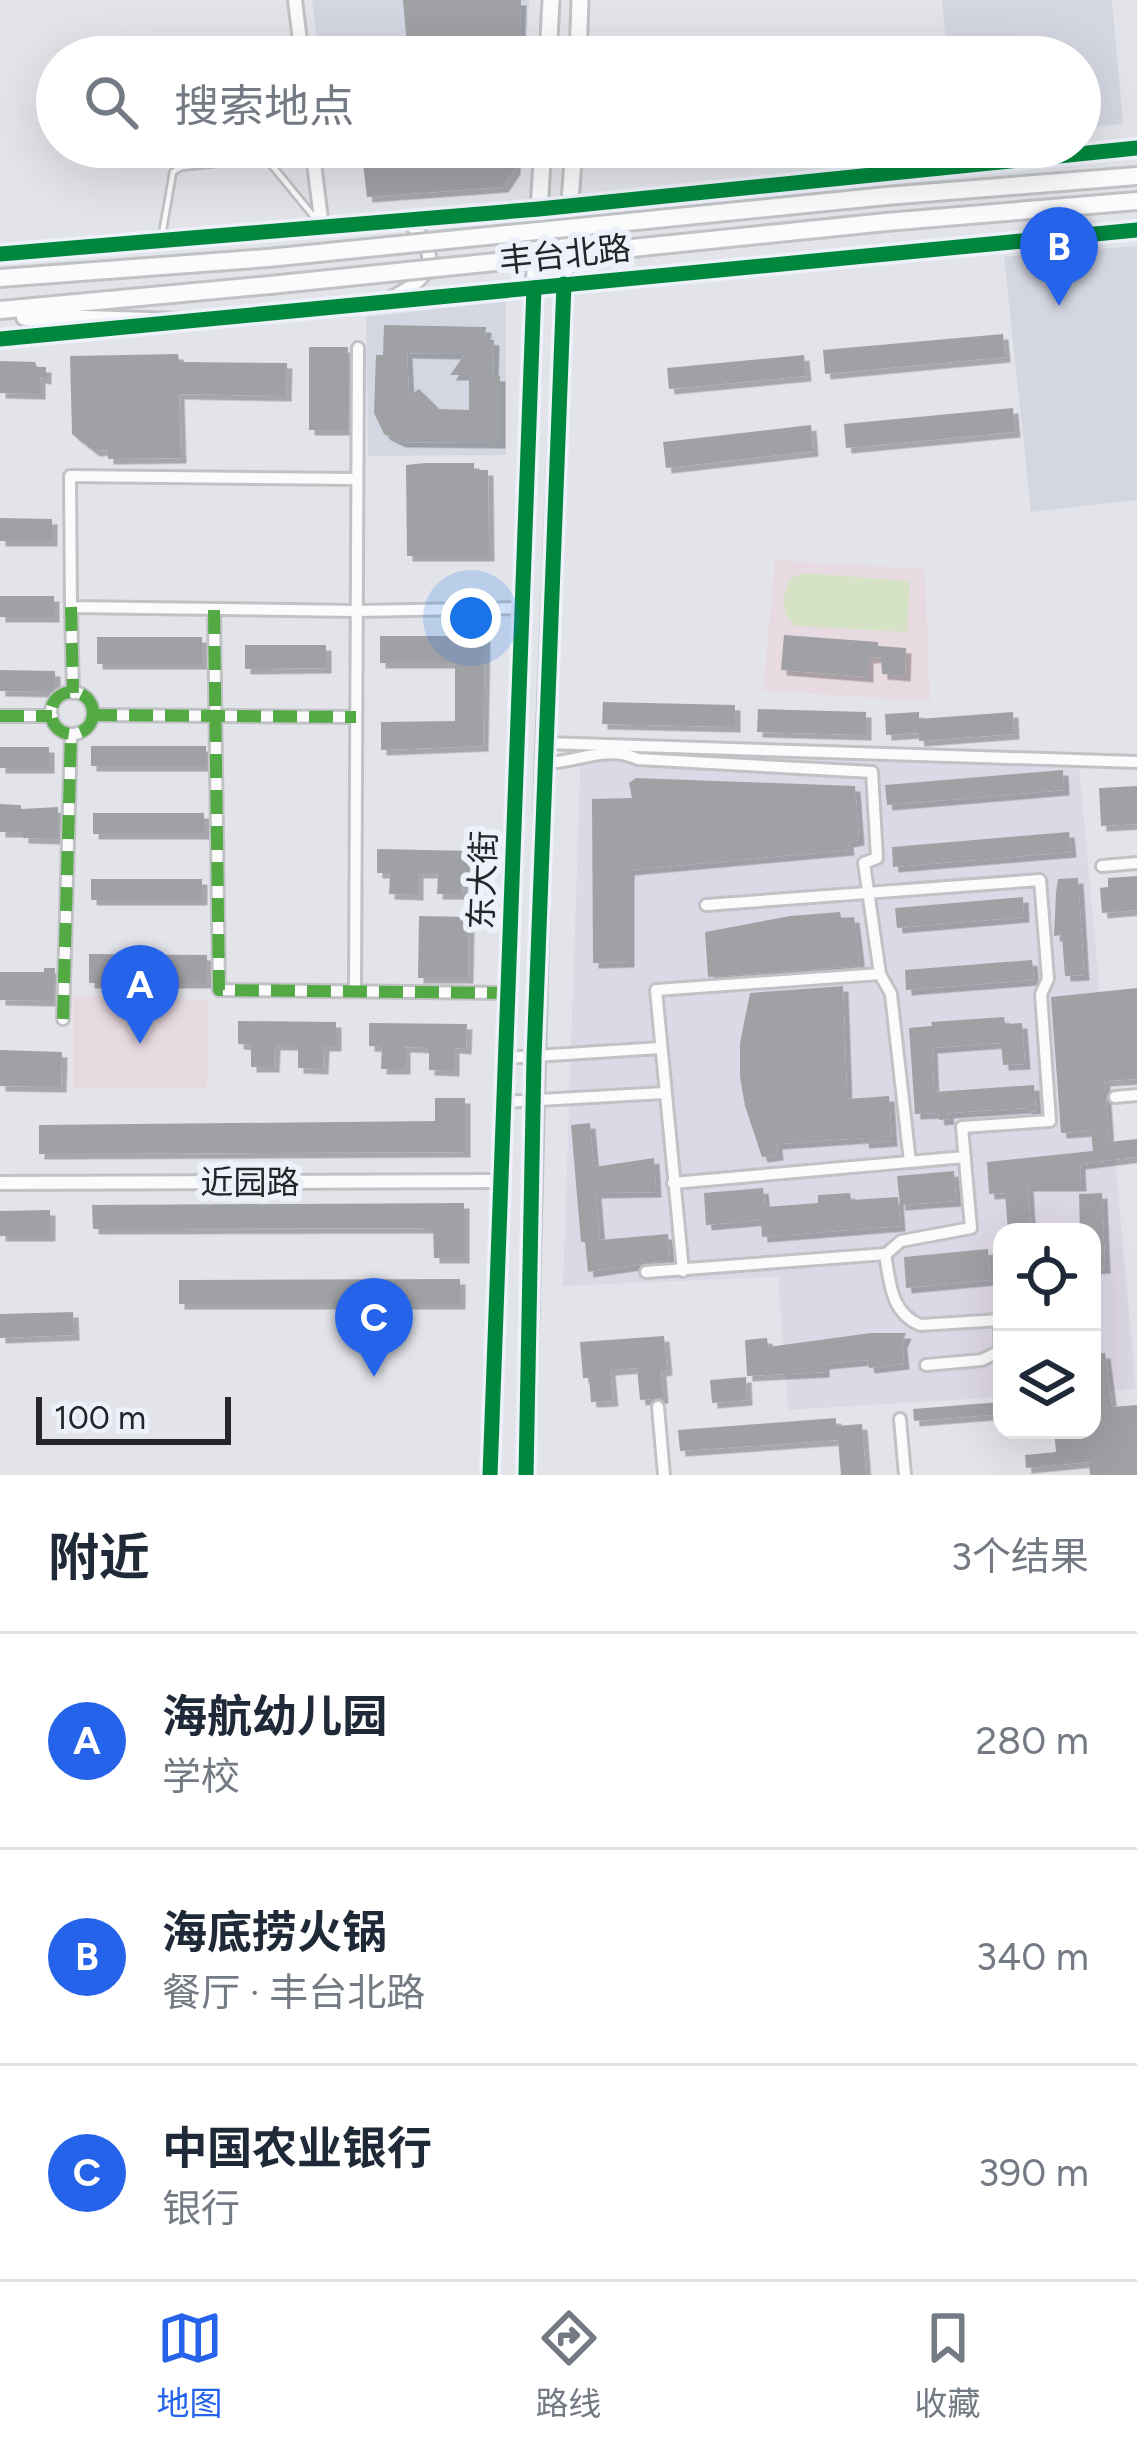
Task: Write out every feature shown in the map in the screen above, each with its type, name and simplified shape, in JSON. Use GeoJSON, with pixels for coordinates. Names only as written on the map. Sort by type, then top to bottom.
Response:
{"type":"FeatureCollection","features":[{"type":"Feature","properties":{"kind":"highway","name":"丰台北路"},"geometry":{"type":"LineString","coordinates":[[0,278],[268,258],[886,196],[1137,176]]}},
{"type":"Feature","properties":{"kind":"highway","name":"丰台北路"},"geometry":{"type":"LineString","coordinates":[[0,313],[886,222],[1137,201]]}},
{"type":"Feature","properties":{"kind":"highway"},"geometry":{"type":"LineString","coordinates":[[0,313],[178,322]]}},
{"type":"Feature","properties":{"kind":"main road"},"geometry":{"type":"LineString","coordinates":[[549,36],[551,0]]}},
{"type":"Feature","properties":{"kind":"main road"},"geometry":{"type":"LineString","coordinates":[[579,36],[580,0]]}},
{"type":"Feature","properties":{"kind":"main road","name":"东大街"},"geometry":{"type":"LineString","coordinates":[[490,1475],[542,168]]}},
{"type":"Feature","properties":{"kind":"main road","name":"东大街"},"geometry":{"type":"LineString","coordinates":[[526,1475],[544,763],[573,168]]}},
{"type":"Feature","properties":{"kind":"street"},"geometry":{"type":"LineString","coordinates":[[295,0],[299,36]]}},
{"type":"Feature","properties":{"kind":"street","name":"丰台北路"},"geometry":{"type":"LineString","coordinates":[[1101,152],[1137,148]]}},
{"type":"Feature","properties":{"kind":"street"},"geometry":{"type":"LineString","coordinates":[[315,168],[322,227]]}},
{"type":"Feature","properties":{"kind":"street","name":"丰台北路"},"geometry":{"type":"LineString","coordinates":[[0,254],[539,209],[935,168]]}},
{"type":"Feature","properties":{"kind":"street"},"geometry":{"type":"LineString","coordinates":[[381,302],[411,288],[430,260],[430,248],[408,220]]}},
{"type":"Feature","properties":{"kind":"street","name":"丰台北路"},"geometry":{"type":"LineString","coordinates":[[0,339],[1137,230]]}},
{"type":"Feature","properties":{"kind":"street"},"geometry":{"type":"LineString","coordinates":[[355,989],[358,348]]}},
{"type":"Feature","properties":{"kind":"street"},"geometry":{"type":"LineString","coordinates":[[73,693],[70,476],[357,478]]}},
{"type":"Feature","properties":{"kind":"street"},"geometry":{"type":"LineString","coordinates":[[71,607],[522,608]]}},
{"type":"Feature","properties":{"kind":"street"},"geometry":{"type":"LineString","coordinates":[[214,610],[219,990],[508,993]]}},
{"type":"Feature","properties":{"kind":"street"},"geometry":{"type":"LineString","coordinates":[[73,693],[90,702],[93,715],[83,731],[71,734],[58,728],[52,716],[60,697],[73,693]]}},
{"type":"Feature","properties":{"kind":"street"},"geometry":{"type":"LineString","coordinates":[[93,715],[356,717]]}},
{"type":"Feature","properties":{"kind":"street"},"geometry":{"type":"LineString","coordinates":[[0,716],[52,716]]}},
{"type":"Feature","properties":{"kind":"street"},"geometry":{"type":"LineString","coordinates":[[63,1019],[71,734]]}},
{"type":"Feature","properties":{"kind":"street"},"geometry":{"type":"LineString","coordinates":[[545,743],[1137,762]]}},
{"type":"Feature","properties":{"kind":"street"},"geometry":{"type":"LineString","coordinates":[[544,763],[572,763],[596,752],[622,752],[638,759],[872,772],[877,858],[864,863],[880,974],[891,994],[910,1162]]}},
{"type":"Feature","properties":{"kind":"street"},"geometry":{"type":"LineString","coordinates":[[1102,866],[1137,863]]}},
{"type":"Feature","properties":{"kind":"street"},"geometry":{"type":"LineString","coordinates":[[646,1272],[885,1254],[901,1241],[971,1228],[962,1127],[1050,1121],[1041,994],[1048,979],[1040,880],[706,904]]}},
{"type":"Feature","properties":{"kind":"street"},"geometry":{"type":"LineString","coordinates":[[682,1271],[656,990],[880,974]]}},
{"type":"Feature","properties":{"kind":"street"},"geometry":{"type":"LineString","coordinates":[[505,1058],[660,1048]]}},
{"type":"Feature","properties":{"kind":"street"},"geometry":{"type":"LineString","coordinates":[[503,1102],[664,1093]]}},
{"type":"Feature","properties":{"kind":"street"},"geometry":{"type":"LineString","coordinates":[[1115,1096],[1137,1095]]}},
{"type":"Feature","properties":{"kind":"street"},"geometry":{"type":"LineString","coordinates":[[674,1183],[964,1157]]}},
{"type":"Feature","properties":{"kind":"street","name":"近园路"},"geometry":{"type":"LineString","coordinates":[[0,1184],[500,1181]]}},
{"type":"Feature","properties":{"kind":"street"},"geometry":{"type":"LineString","coordinates":[[885,1254],[892,1300],[908,1320],[920,1325],[1000,1320],[1000,1351],[982,1360],[926,1365]]}},
{"type":"Feature","properties":{"kind":"street"},"geometry":{"type":"LineString","coordinates":[[658,1407],[664,1475]]}},
{"type":"Feature","properties":{"kind":"street"},"geometry":{"type":"LineString","coordinates":[[900,1419],[905,1475]]}},
{"type":"Feature","properties":{"kind":"lane"},"geometry":{"type":"LineString","coordinates":[[162,241],[169,179],[179,168]]}},
{"type":"Feature","properties":{"kind":"lane"},"geometry":{"type":"LineString","coordinates":[[274,168],[322,227]]}},
{"type":"Feature","properties":{"kind":"shaded area"},"geometry":{"type":"Polygon","coordinates":[[[312,0],[529,0],[527,36],[316,36],[312,0]]]}},
{"type":"Feature","properties":{"kind":"shaded area"},"geometry":{"type":"Polygon","coordinates":[[[942,0],[1112,0],[1123,124],[1101,126],[1101,36],[945,36],[942,0]]]}},
{"type":"Feature","properties":{"kind":"shaded area"},"geometry":{"type":"Polygon","coordinates":[[[1137,246],[1137,500],[1031,512],[1004,257],[1137,246]]]}},
{"type":"Feature","properties":{"kind":"shaded area"},"geometry":{"type":"Polygon","coordinates":[[[506,301],[506,455],[368,456],[366,317],[506,301]]]}},
{"type":"Feature","properties":{"kind":"shaded area"},"geometry":{"type":"Polygon","coordinates":[[[775,560],[925,569],[930,701],[763,691],[775,560]]]}},
{"type":"Feature","properties":{"kind":"shaded area"},"geometry":{"type":"Polygon","coordinates":[[[581,748],[1079,764],[1136,1389],[1101,1391],[1101,1223],[993,1223],[993,1398],[788,1410],[778,1277],[563,1286],[581,748]]]}},
{"type":"Feature","properties":{"kind":"shaded area"},"geometry":{"type":"Polygon","coordinates":[[[73,996],[208,1000],[207,1089],[73,1089],[73,996]]]}},
{"type":"Feature","properties":{"kind":"green space"},"geometry":{"type":"Polygon","coordinates":[[[806,573],[910,581],[907,632],[795,626],[787,615],[784,596],[792,577],[806,573]]]}},
{"type":"Feature","properties":{"kind":"building"},"geometry":{"type":"Polygon","coordinates":[[[403,0],[521,0],[520,36],[406,36],[403,0]]]}},
{"type":"Feature","properties":{"kind":"building"},"geometry":{"type":"Polygon","coordinates":[[[364,168],[515,168],[503,187],[367,197],[364,168]]]}},
{"type":"Feature","properties":{"kind":"building"},"geometry":{"type":"Polygon","coordinates":[[[384,325],[486,327],[485,339],[494,340],[493,376],[500,376],[500,443],[400,442],[384,434],[374,413],[376,355],[383,355],[384,325]],[[407,353],[409,396],[419,389],[439,409],[469,410],[469,375],[450,375],[465,354],[407,353]]]}},
{"type":"Feature","properties":{"kind":"building"},"geometry":{"type":"Polygon","coordinates":[[[1003,334],[1005,357],[825,374],[823,350],[1003,334]]]}},
{"type":"Feature","properties":{"kind":"building"},"geometry":{"type":"Polygon","coordinates":[[[309,347],[348,347],[348,430],[309,430],[309,347]]]}},
{"type":"Feature","properties":{"kind":"building"},"geometry":{"type":"Polygon","coordinates":[[[178,354],[179,362],[287,363],[286,396],[179,394],[181,458],[108,459],[108,450],[94,451],[72,434],[70,356],[178,354]]]}},
{"type":"Feature","properties":{"kind":"building"},"geometry":{"type":"Polygon","coordinates":[[[804,355],[806,376],[669,389],[667,368],[804,355]]]}},
{"type":"Feature","properties":{"kind":"building"},"geometry":{"type":"Polygon","coordinates":[[[0,361],[46,367],[40,394],[0,393],[0,361]]]}},
{"type":"Feature","properties":{"kind":"building"},"geometry":{"type":"Polygon","coordinates":[[[1013,408],[1015,432],[846,448],[844,424],[1013,408]]]}},
{"type":"Feature","properties":{"kind":"building"},"geometry":{"type":"Polygon","coordinates":[[[811,425],[813,451],[666,468],[663,442],[811,425]]]}},
{"type":"Feature","properties":{"kind":"building"},"geometry":{"type":"Polygon","coordinates":[[[474,463],[474,470],[488,470],[489,556],[407,556],[406,465],[474,463]]]}},
{"type":"Feature","properties":{"kind":"building"},"geometry":{"type":"Polygon","coordinates":[[[0,518],[52,519],[52,541],[0,541],[0,518]]]}},
{"type":"Feature","properties":{"kind":"building"},"geometry":{"type":"Polygon","coordinates":[[[0,596],[54,596],[54,617],[0,617],[0,596]]]}},
{"type":"Feature","properties":{"kind":"building"},"geometry":{"type":"Polygon","coordinates":[[[784,635],[906,648],[905,676],[882,674],[881,657],[868,658],[868,677],[781,670],[784,635]]]}},
{"type":"Feature","properties":{"kind":"building"},"geometry":{"type":"Polygon","coordinates":[[[380,636],[485,636],[483,746],[381,750],[381,722],[455,721],[455,663],[380,663],[380,636]]]}},
{"type":"Feature","properties":{"kind":"building"},"geometry":{"type":"Polygon","coordinates":[[[97,637],[202,637],[202,664],[97,664],[97,637]]]}},
{"type":"Feature","properties":{"kind":"building"},"geometry":{"type":"Polygon","coordinates":[[[245,645],[326,645],[326,668],[245,669],[245,645]]]}},
{"type":"Feature","properties":{"kind":"building"},"geometry":{"type":"Polygon","coordinates":[[[0,670],[55,671],[55,692],[0,691],[0,670]]]}},
{"type":"Feature","properties":{"kind":"building"},"geometry":{"type":"Polygon","coordinates":[[[603,702],[735,705],[735,727],[602,724],[603,702]]]}},
{"type":"Feature","properties":{"kind":"building"},"geometry":{"type":"Polygon","coordinates":[[[758,709],[866,712],[866,735],[757,732],[758,709]]]}},
{"type":"Feature","properties":{"kind":"building"},"geometry":{"type":"Polygon","coordinates":[[[919,712],[919,719],[1013,712],[1014,734],[919,741],[918,733],[886,735],[885,714],[919,712]]]}},
{"type":"Feature","properties":{"kind":"building"},"geometry":{"type":"Polygon","coordinates":[[[91,746],[206,746],[206,766],[91,766],[91,746]]]}},
{"type":"Feature","properties":{"kind":"building"},"geometry":{"type":"Polygon","coordinates":[[[0,747],[49,747],[49,768],[0,768],[0,747]]]}},
{"type":"Feature","properties":{"kind":"building"},"geometry":{"type":"Polygon","coordinates":[[[1063,770],[1064,790],[887,805],[885,785],[1063,770]]]}},
{"type":"Feature","properties":{"kind":"building"},"geometry":{"type":"Polygon","coordinates":[[[636,778],[855,786],[859,840],[848,842],[849,850],[629,870],[629,962],[593,963],[592,799],[632,798],[629,783],[636,778]]]}},
{"type":"Feature","properties":{"kind":"building"},"geometry":{"type":"Polygon","coordinates":[[[1137,786],[1137,824],[1101,826],[1099,788],[1137,786]]]}},
{"type":"Feature","properties":{"kind":"building"},"geometry":{"type":"Polygon","coordinates":[[[0,804],[21,805],[21,809],[58,807],[58,839],[0,832],[0,804]]]}},
{"type":"Feature","properties":{"kind":"building"},"geometry":{"type":"Polygon","coordinates":[[[93,813],[204,813],[204,834],[93,834],[93,813]]]}},
{"type":"Feature","properties":{"kind":"building"},"geometry":{"type":"Polygon","coordinates":[[[1069,832],[1071,852],[893,867],[892,847],[1069,832]]]}},
{"type":"Feature","properties":{"kind":"building"},"geometry":{"type":"Polygon","coordinates":[[[377,849],[474,851],[473,871],[463,871],[462,894],[437,894],[438,873],[418,873],[418,895],[389,894],[390,873],[377,873],[377,849]]]}},
{"type":"Feature","properties":{"kind":"building"},"geometry":{"type":"Polygon","coordinates":[[[1137,876],[1137,910],[1102,913],[1100,888],[1108,887],[1108,878],[1137,876]]]}},
{"type":"Feature","properties":{"kind":"building"},"geometry":{"type":"Polygon","coordinates":[[[1078,878],[1084,975],[1065,976],[1062,935],[1054,936],[1056,893],[1058,879],[1078,878]]]}},
{"type":"Feature","properties":{"kind":"building"},"geometry":{"type":"Polygon","coordinates":[[[91,879],[202,879],[202,900],[91,900],[91,879]]]}},
{"type":"Feature","properties":{"kind":"building"},"geometry":{"type":"Polygon","coordinates":[[[1023,897],[1024,917],[897,928],[895,908],[1023,897]]]}},
{"type":"Feature","properties":{"kind":"building"},"geometry":{"type":"Polygon","coordinates":[[[840,912],[841,918],[854,917],[860,966],[708,977],[705,932],[840,912]]]}},
{"type":"Feature","properties":{"kind":"building"},"geometry":{"type":"Polygon","coordinates":[[[419,916],[469,917],[468,978],[418,978],[419,916]]]}},
{"type":"Feature","properties":{"kind":"building"},"geometry":{"type":"Polygon","coordinates":[[[89,954],[207,955],[207,983],[89,983],[89,954]]]}},
{"type":"Feature","properties":{"kind":"building"},"geometry":{"type":"Polygon","coordinates":[[[1032,960],[1034,980],[906,990],[905,970],[1032,960]]]}},
{"type":"Feature","properties":{"kind":"building"},"geometry":{"type":"Polygon","coordinates":[[[44,968],[55,968],[54,1001],[0,1000],[0,972],[44,972],[44,968]]]}},
{"type":"Feature","properties":{"kind":"building"},"geometry":{"type":"Polygon","coordinates":[[[843,986],[847,1099],[889,1096],[892,1141],[864,1143],[863,1138],[777,1144],[778,1155],[762,1157],[740,1077],[740,1043],[750,993],[843,986]]]}},
{"type":"Feature","properties":{"kind":"building"},"geometry":{"type":"Polygon","coordinates":[[[1137,988],[1137,1079],[1105,1081],[1109,1142],[1137,1139],[1137,1157],[1080,1164],[1081,1186],[1028,1186],[1030,1223],[1007,1223],[1005,1193],[989,1194],[987,1162],[1093,1151],[1091,1131],[1061,1133],[1051,997],[1137,988]]]}},
{"type":"Feature","properties":{"kind":"building"},"geometry":{"type":"Polygon","coordinates":[[[1004,1017],[1005,1024],[1022,1023],[1025,1064],[1003,1065],[1001,1043],[932,1048],[934,1092],[1034,1085],[1036,1111],[948,1113],[949,1119],[939,1120],[938,1113],[915,1114],[909,1028],[1004,1017]]]}},
{"type":"Feature","properties":{"kind":"building"},"geometry":{"type":"Polygon","coordinates":[[[238,1021],[336,1022],[336,1046],[324,1046],[323,1069],[298,1068],[298,1045],[275,1045],[274,1067],[251,1067],[251,1045],[238,1044],[238,1021]]]}},
{"type":"Feature","properties":{"kind":"building"},"geometry":{"type":"Polygon","coordinates":[[[369,1023],[467,1024],[466,1049],[454,1048],[454,1071],[429,1070],[429,1048],[405,1047],[405,1069],[381,1069],[382,1047],[369,1046],[369,1023]]]}},
{"type":"Feature","properties":{"kind":"building"},"geometry":{"type":"Polygon","coordinates":[[[0,1050],[62,1052],[61,1087],[0,1086],[0,1050]]]}},
{"type":"Feature","properties":{"kind":"building"},"geometry":{"type":"Polygon","coordinates":[[[435,1098],[465,1098],[465,1152],[39,1154],[39,1125],[435,1121],[435,1098]]]}},
{"type":"Feature","properties":{"kind":"building"},"geometry":{"type":"Polygon","coordinates":[[[590,1123],[594,1167],[654,1158],[656,1192],[596,1193],[600,1240],[668,1234],[670,1260],[588,1272],[571,1125],[590,1123]]]}},
{"type":"Feature","properties":{"kind":"building"},"geometry":{"type":"Polygon","coordinates":[[[954,1171],[956,1201],[900,1205],[897,1176],[954,1171]]]}},
{"type":"Feature","properties":{"kind":"building"},"geometry":{"type":"Polygon","coordinates":[[[763,1188],[765,1207],[818,1203],[818,1195],[850,1193],[851,1200],[898,1197],[900,1226],[762,1237],[761,1220],[706,1225],[704,1193],[763,1188]]]}},
{"type":"Feature","properties":{"kind":"building"},"geometry":{"type":"Polygon","coordinates":[[[1102,1193],[1105,1268],[1101,1268],[1101,1223],[1080,1223],[1079,1194],[1102,1193]]]}},
{"type":"Feature","properties":{"kind":"building"},"geometry":{"type":"Polygon","coordinates":[[[464,1203],[464,1258],[434,1258],[433,1228],[93,1229],[92,1205],[464,1203]]]}},
{"type":"Feature","properties":{"kind":"building"},"geometry":{"type":"Polygon","coordinates":[[[50,1210],[50,1236],[0,1236],[0,1211],[50,1210]]]}},
{"type":"Feature","properties":{"kind":"building"},"geometry":{"type":"Polygon","coordinates":[[[988,1249],[990,1280],[906,1288],[904,1257],[988,1249]]]}},
{"type":"Feature","properties":{"kind":"building"},"geometry":{"type":"Polygon","coordinates":[[[460,1279],[460,1304],[179,1304],[179,1280],[460,1279]]]}},
{"type":"Feature","properties":{"kind":"building"},"geometry":{"type":"Polygon","coordinates":[[[73,1312],[74,1335],[0,1338],[0,1314],[73,1312]]]}},
{"type":"Feature","properties":{"kind":"building"},"geometry":{"type":"Polygon","coordinates":[[[906,1333],[904,1364],[869,1368],[867,1360],[824,1364],[824,1372],[747,1376],[745,1340],[767,1338],[768,1347],[906,1333]]]}},
{"type":"Feature","properties":{"kind":"building"},"geometry":{"type":"Polygon","coordinates":[[[664,1336],[663,1398],[640,1400],[637,1368],[610,1370],[613,1401],[591,1402],[580,1342],[664,1336]]]}},
{"type":"Feature","properties":{"kind":"building"},"geometry":{"type":"Polygon","coordinates":[[[1101,1353],[1105,1353],[1112,1407],[1137,1405],[1137,1475],[1090,1475],[1089,1462],[1026,1468],[1025,1455],[1056,1452],[1055,1439],[1101,1439],[1101,1353]]]}},
{"type":"Feature","properties":{"kind":"building"},"geometry":{"type":"Polygon","coordinates":[[[746,1377],[747,1400],[712,1403],[710,1380],[746,1377]]]}},
{"type":"Feature","properties":{"kind":"building"},"geometry":{"type":"Polygon","coordinates":[[[993,1403],[993,1415],[914,1421],[913,1409],[993,1403]]]}},
{"type":"Feature","properties":{"kind":"building"},"geometry":{"type":"Polygon","coordinates":[[[836,1418],[836,1426],[862,1424],[866,1475],[841,1475],[838,1440],[680,1451],[678,1430],[836,1418]]]}},
{"type":"Feature","properties":{"kind":"marked path"},"geometry":{"type":"LineString","coordinates":[[71,607],[73,693]]}},
{"type":"Feature","properties":{"kind":"marked path"},"geometry":{"type":"LineString","coordinates":[[214,610],[219,990],[508,993]]}},
{"type":"Feature","properties":{"kind":"marked path"},"geometry":{"type":"LineString","coordinates":[[72,692],[87,698],[93,713],[87,728],[72,734],[57,728],[51,713],[57,698],[72,692]]}},
{"type":"Feature","properties":{"kind":"marked path"},"geometry":{"type":"LineString","coordinates":[[93,715],[356,717]]}},
{"type":"Feature","properties":{"kind":"marked path"},"geometry":{"type":"LineString","coordinates":[[0,716],[52,716]]}},
{"type":"Feature","properties":{"kind":"marked path"},"geometry":{"type":"LineString","coordinates":[[63,1019],[71,734]]}},
{"type":"Feature","properties":{"kind":"cycle path"},"geometry":{"type":"LineString","coordinates":[[1101,152],[1137,148]]}},
{"type":"Feature","properties":{"kind":"cycle path"},"geometry":{"type":"LineString","coordinates":[[0,254],[539,209],[941,168]]}},
{"type":"Feature","properties":{"kind":"cycle path"},"geometry":{"type":"LineString","coordinates":[[0,339],[1137,230]]}},
{"type":"Feature","properties":{"kind":"cycle path"},"geometry":{"type":"LineString","coordinates":[[526,1475],[534,1058],[564,284]]}},
{"type":"Feature","properties":{"kind":"cycle path"},"geometry":{"type":"LineString","coordinates":[[490,1475],[534,288]]}},
{"type":"Feature","properties":{"kind":"place","name":"海底捞火锅"},"geometry":{"type":"Point","coordinates":[1059,306]}},
{"type":"Feature","properties":{"kind":"place","name":"海航幼儿园"},"geometry":{"type":"Point","coordinates":[140,1044]}},
{"type":"Feature","properties":{"kind":"place","name":"中国农业银行"},"geometry":{"type":"Point","coordinates":[374,1377]}}]}
